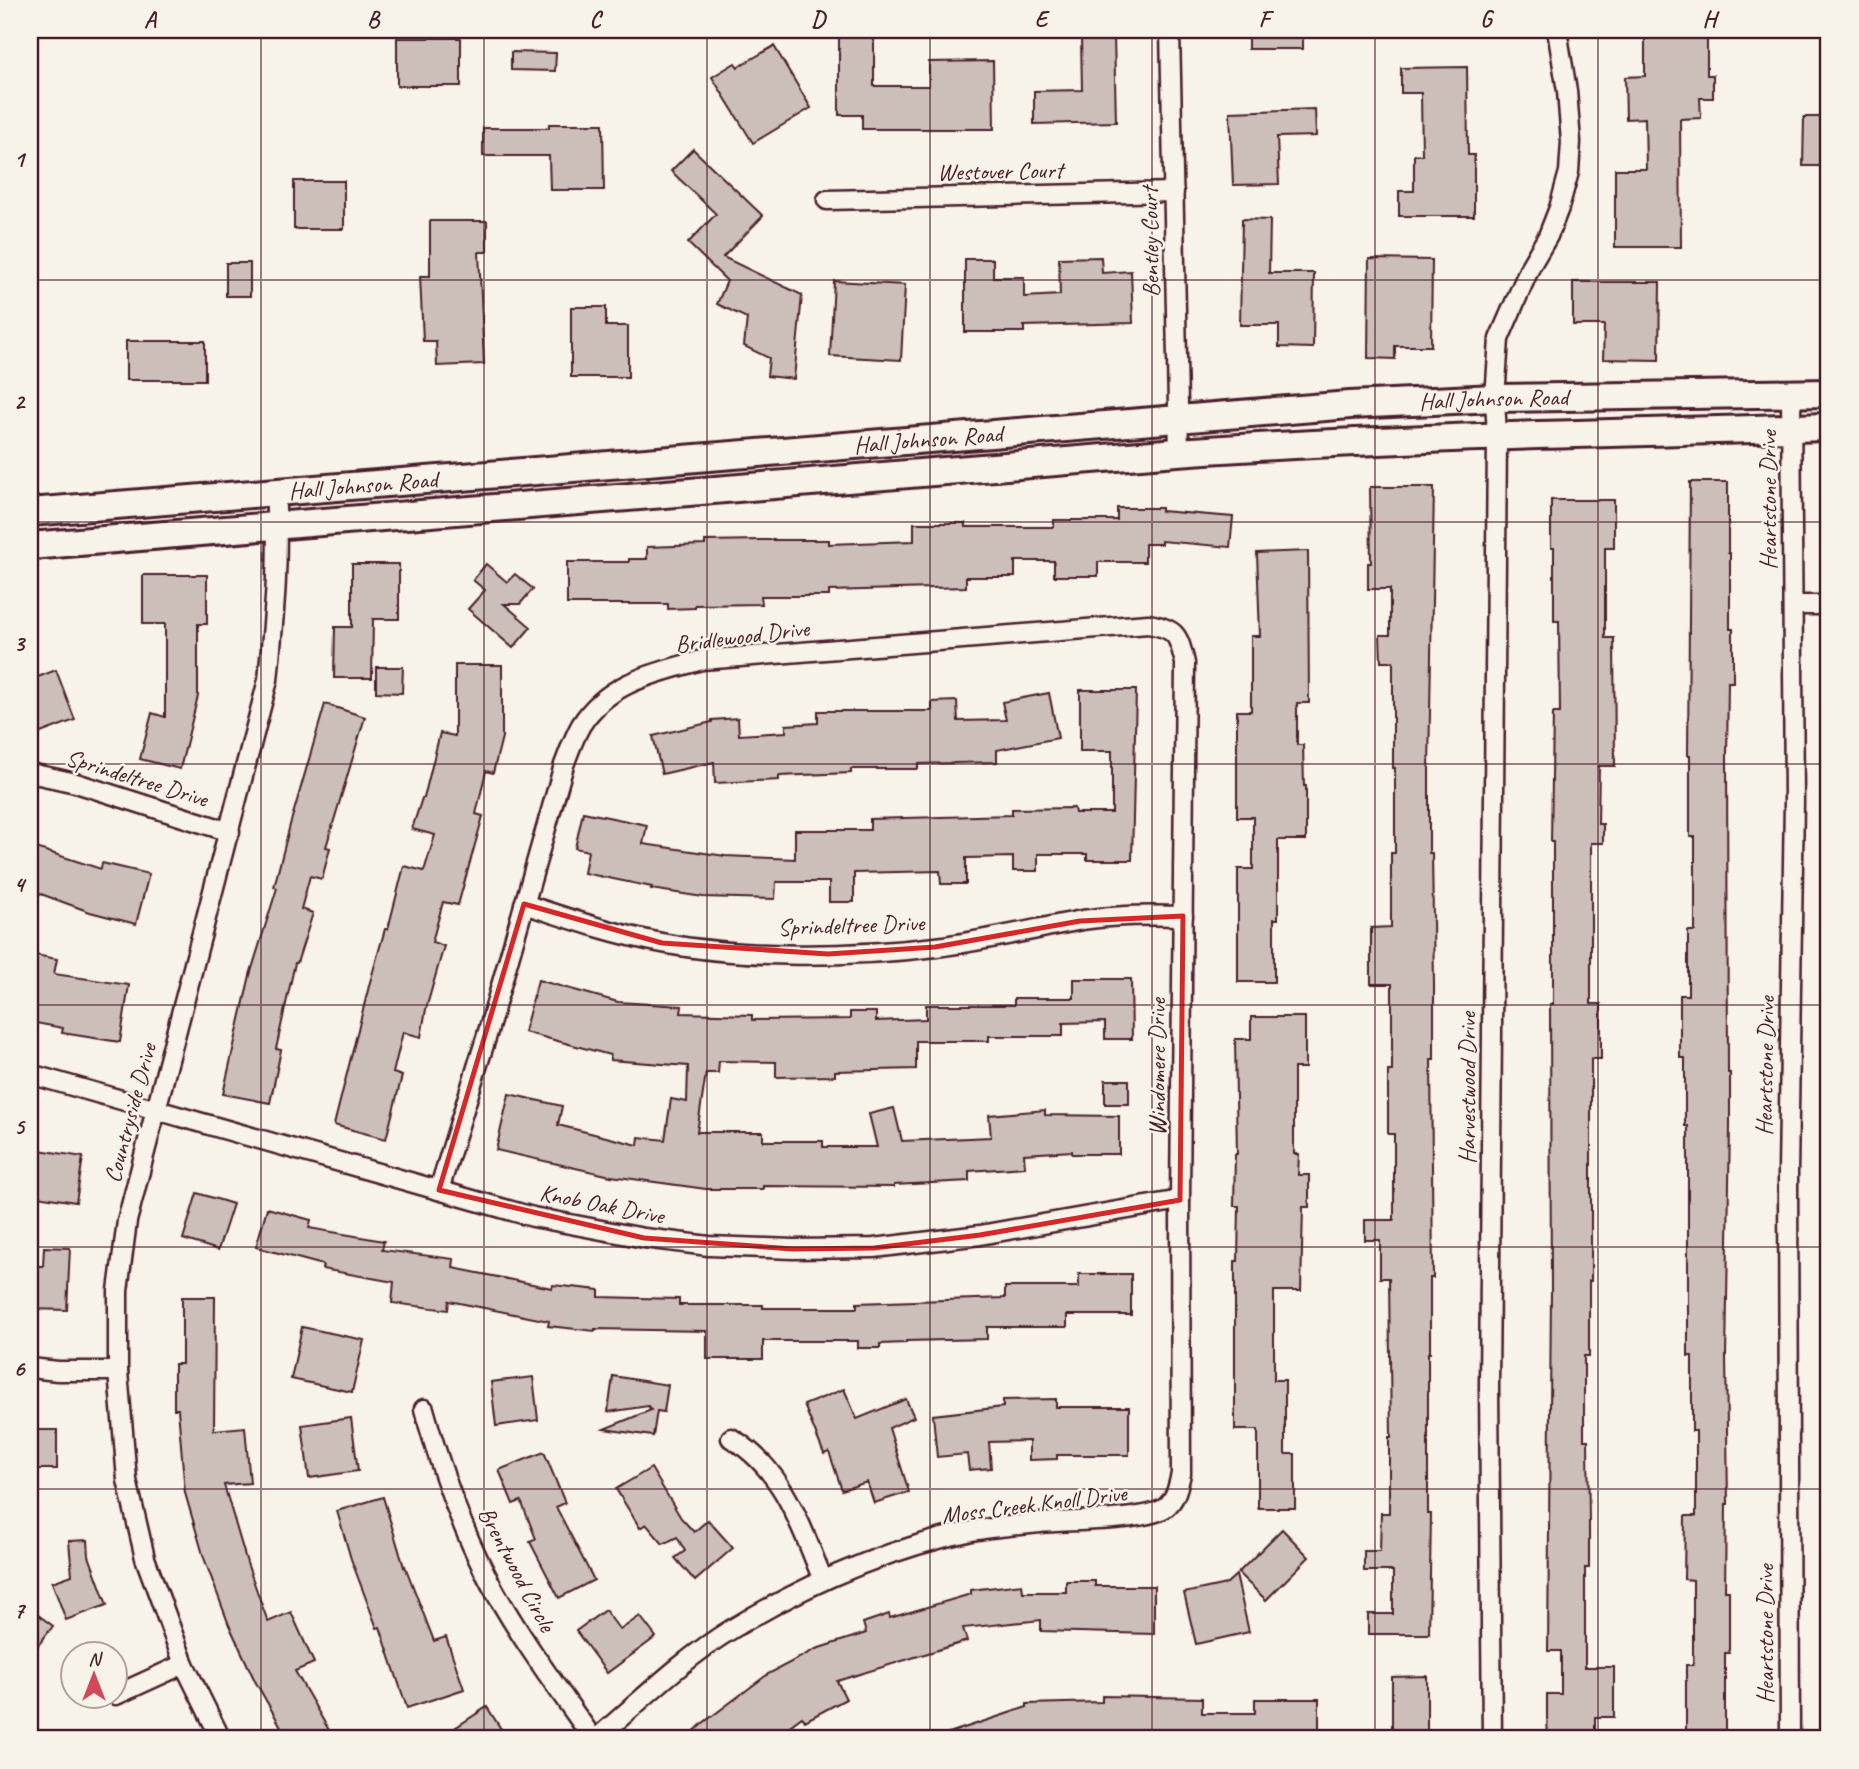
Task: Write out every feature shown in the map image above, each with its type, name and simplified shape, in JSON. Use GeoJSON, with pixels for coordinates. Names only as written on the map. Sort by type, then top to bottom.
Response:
{"type":"FeatureCollection","features":[{"type":"Feature","properties":{"kind":"main road","name":"Hall Johnson Road"},"geometry":{"type":"LineString","coordinates":[[30,512],[1350,405],[1495,398],[1829,393]]}},
{"type":"Feature","properties":{"kind":"main road","name":"Hall Johnson Road"},"geometry":{"type":"LineString","coordinates":[[30,546],[278,528],[1179,452],[1393,439],[1829,427]]}},
{"type":"Feature","properties":{"kind":"street","name":"Bentley Court"},"geometry":{"type":"LineString","coordinates":[[1170,30],[1179,452]]}},
{"type":"Feature","properties":{"kind":"street","name":"Harvestwood Drive"},"geometry":{"type":"LineString","coordinates":[[1492,1739],[1489,1388],[1497,437],[1495,398],[1499,339],[1531,265],[1548,236],[1569,172],[1571,142],[1567,91],[1557,30]]}},
{"type":"Feature","properties":{"kind":"street","name":"Westover Court"},"geometry":{"type":"LineString","coordinates":[[827,200],[1174,192]]}},
{"type":"Feature","properties":{"kind":"street","name":"Heartstone Drive"},"geometry":{"type":"LineString","coordinates":[[1790,1739],[1788,1172],[1794,801],[1791,394]]}},
{"type":"Feature","properties":{"kind":"street","name":"Countryside Drive"},"geometry":{"type":"LineString","coordinates":[[221,1739],[184,1664],[145,1558],[127,1480],[118,1371],[118,1291],[127,1221],[268,680],[276,601],[278,528],[275,493]]}},
{"type":"Feature","properties":{"kind":"street"},"geometry":{"type":"LineString","coordinates":[[1793,605],[1829,605]]}},
{"type":"Feature","properties":{"kind":"street","name":"Bridlewood Drive"},"geometry":{"type":"LineString","coordinates":[[439,1190],[487,1035],[564,765],[580,727],[594,708],[620,686],[638,678],[702,660],[1148,624],[1161,626]]}},
{"type":"Feature","properties":{"kind":"street","name":"Windomere Drive"},"geometry":{"type":"LineString","coordinates":[[1159,1511],[1166,1507],[1176,1494],[1181,1474],[1180,1200],[1185,663],[1179,638],[1174,632],[1161,626]]}},
{"type":"Feature","properties":{"kind":"street","name":"Sprindeltree Drive"},"geometry":{"type":"LineString","coordinates":[[30,773],[75,783],[230,832]]}},
{"type":"Feature","properties":{"kind":"street","name":"Sprindeltree Drive"},"geometry":{"type":"LineString","coordinates":[[524,904],[592,927],[662,943],[716,951],[828,954],[935,947],[1080,921],[1151,915],[1182,916]]}},
{"type":"Feature","properties":{"kind":"street","name":"Knob Oak Drive"},"geometry":{"type":"LineString","coordinates":[[30,1074],[533,1217],[644,1238],[709,1246],[874,1248],[980,1235],[1180,1200]]}},
{"type":"Feature","properties":{"kind":"street"},"geometry":{"type":"LineString","coordinates":[[30,1368],[118,1371]]}},
{"type":"Feature","properties":{"kind":"street","name":"Brentwood Circle"},"geometry":{"type":"LineString","coordinates":[[424,1409],[443,1476],[483,1570],[528,1645],[594,1739]]}},
{"type":"Feature","properties":{"kind":"street"},"geometry":{"type":"LineString","coordinates":[[731,1438],[748,1448],[777,1479],[791,1503],[823,1580]]}},
{"type":"Feature","properties":{"kind":"street","name":"Moss Creek Knoll Drive"},"geometry":{"type":"LineString","coordinates":[[594,1739],[668,1677],[731,1630],[823,1580],[891,1553],[972,1531],[1041,1522],[1136,1516],[1159,1511]]}},
{"type":"Feature","properties":{"kind":"street"},"geometry":{"type":"LineString","coordinates":[[130,1688],[184,1664]]}},
{"type":"Feature","properties":{"kind":"highlighted area"},"geometry":{"type":"Polygon","coordinates":[[[524,904],[662,943],[828,954],[935,947],[1080,921],[1183,916],[1180,1200],[980,1235],[874,1248],[793,1249],[644,1238],[439,1190],[524,904]]]}},
{"type":"Feature","properties":{"kind":"building"},"geometry":{"type":"Polygon","coordinates":[[[1248,30],[1303,30],[1303,49],[1248,49],[1248,30]]]}},
{"type":"Feature","properties":{"kind":"building"},"geometry":{"type":"Polygon","coordinates":[[[1645,30],[1707,30],[1707,75],[1713,75],[1713,98],[1700,98],[1701,118],[1680,119],[1681,247],[1615,247],[1615,169],[1646,169],[1645,118],[1626,119],[1625,77],[1645,76],[1645,30]]]}},
{"type":"Feature","properties":{"kind":"building"},"geometry":{"type":"Polygon","coordinates":[[[839,36],[874,36],[874,86],[929,86],[929,62],[993,61],[994,129],[862,129],[862,115],[839,115],[839,36]]]}},
{"type":"Feature","properties":{"kind":"building"},"geometry":{"type":"Polygon","coordinates":[[[1081,36],[1114,36],[1116,122],[1034,124],[1034,91],[1082,90],[1081,36]]]}},
{"type":"Feature","properties":{"kind":"building"},"geometry":{"type":"Polygon","coordinates":[[[397,38],[461,38],[461,86],[397,86],[397,38]]]}},
{"type":"Feature","properties":{"kind":"building"},"geometry":{"type":"Polygon","coordinates":[[[774,46],[811,108],[753,143],[712,77],[735,63],[738,67],[774,46]]]}},
{"type":"Feature","properties":{"kind":"building"},"geometry":{"type":"Polygon","coordinates":[[[511,52],[556,53],[555,71],[511,70],[511,52]]]}},
{"type":"Feature","properties":{"kind":"building"},"geometry":{"type":"Polygon","coordinates":[[[1467,67],[1468,155],[1474,155],[1474,216],[1399,216],[1399,191],[1414,191],[1414,155],[1422,155],[1421,93],[1401,93],[1401,68],[1467,67]]]}},
{"type":"Feature","properties":{"kind":"building"},"geometry":{"type":"Polygon","coordinates":[[[1315,109],[1316,136],[1277,137],[1279,184],[1233,185],[1230,112],[1315,109]]]}},
{"type":"Feature","properties":{"kind":"building"},"geometry":{"type":"Polygon","coordinates":[[[1804,117],[1829,117],[1829,166],[1803,166],[1804,117]]]}},
{"type":"Feature","properties":{"kind":"building"},"geometry":{"type":"Polygon","coordinates":[[[549,124],[603,124],[604,190],[550,190],[549,156],[483,156],[483,128],[549,128],[549,124]]]}},
{"type":"Feature","properties":{"kind":"building"},"geometry":{"type":"Polygon","coordinates":[[[693,149],[763,216],[723,257],[802,295],[794,379],[767,376],[769,358],[744,346],[747,318],[717,304],[727,281],[688,243],[716,214],[671,171],[693,149]]]}},
{"type":"Feature","properties":{"kind":"building"},"geometry":{"type":"Polygon","coordinates":[[[294,181],[344,181],[344,229],[294,229],[294,181]]]}},
{"type":"Feature","properties":{"kind":"building"},"geometry":{"type":"Polygon","coordinates":[[[1242,219],[1270,220],[1269,273],[1314,273],[1313,348],[1279,347],[1279,325],[1240,325],[1242,219]]]}},
{"type":"Feature","properties":{"kind":"building"},"geometry":{"type":"Polygon","coordinates":[[[430,221],[487,221],[487,252],[479,252],[484,364],[437,366],[436,341],[423,341],[420,276],[430,276],[430,221]]]}},
{"type":"Feature","properties":{"kind":"building"},"geometry":{"type":"Polygon","coordinates":[[[1101,257],[1102,273],[1131,271],[1133,323],[1024,326],[1024,332],[965,332],[965,259],[993,259],[993,277],[1024,277],[1024,297],[1060,295],[1059,258],[1101,257]]]}},
{"type":"Feature","properties":{"kind":"building"},"geometry":{"type":"Polygon","coordinates":[[[1369,259],[1432,260],[1431,346],[1395,346],[1395,359],[1368,358],[1369,259]]]}},
{"type":"Feature","properties":{"kind":"building"},"geometry":{"type":"Polygon","coordinates":[[[226,263],[250,263],[250,296],[226,296],[226,263]]]}},
{"type":"Feature","properties":{"kind":"building"},"geometry":{"type":"Polygon","coordinates":[[[834,281],[905,285],[901,360],[830,356],[834,281]]]}},
{"type":"Feature","properties":{"kind":"building"},"geometry":{"type":"Polygon","coordinates":[[[1573,282],[1660,282],[1659,360],[1603,359],[1604,325],[1573,325],[1573,282]]]}},
{"type":"Feature","properties":{"kind":"building"},"geometry":{"type":"Polygon","coordinates":[[[571,307],[606,307],[606,326],[628,326],[628,377],[571,377],[571,307]]]}},
{"type":"Feature","properties":{"kind":"building"},"geometry":{"type":"Polygon","coordinates":[[[126,341],[205,341],[205,380],[126,380],[126,341]]]}},
{"type":"Feature","properties":{"kind":"building"},"geometry":{"type":"Polygon","coordinates":[[[1690,482],[1728,482],[1730,629],[1733,629],[1733,682],[1728,682],[1727,756],[1730,1126],[1725,1591],[1729,1591],[1729,1653],[1725,1653],[1725,1730],[1686,1730],[1686,1665],[1693,1665],[1693,1580],[1684,1579],[1685,1516],[1696,1516],[1696,1431],[1692,1431],[1692,1356],[1688,1356],[1688,1126],[1685,1126],[1685,1058],[1680,1058],[1680,995],[1688,995],[1688,931],[1695,931],[1695,837],[1690,837],[1688,756],[1690,482]]]}},
{"type":"Feature","properties":{"kind":"building"},"geometry":{"type":"Polygon","coordinates":[[[1370,487],[1434,487],[1429,768],[1434,1059],[1431,1059],[1433,1278],[1430,1278],[1428,1353],[1428,1514],[1431,1514],[1429,1634],[1368,1634],[1368,1614],[1393,1614],[1393,1571],[1364,1571],[1364,1551],[1380,1551],[1381,1513],[1389,1513],[1391,1437],[1389,1278],[1380,1278],[1380,1240],[1365,1240],[1365,1220],[1394,1220],[1394,1134],[1388,1134],[1388,1071],[1392,1071],[1392,984],[1371,984],[1371,928],[1391,927],[1391,853],[1395,853],[1393,662],[1381,662],[1380,635],[1390,635],[1390,589],[1368,589],[1368,563],[1371,563],[1370,487]]]}},
{"type":"Feature","properties":{"kind":"building"},"geometry":{"type":"Polygon","coordinates":[[[1551,500],[1614,500],[1614,548],[1605,548],[1605,638],[1614,638],[1615,766],[1599,766],[1598,824],[1603,824],[1603,843],[1591,843],[1591,1004],[1601,1004],[1601,1059],[1591,1059],[1591,1281],[1589,1356],[1584,1356],[1584,1440],[1588,1440],[1589,1524],[1589,1568],[1585,1568],[1585,1667],[1614,1667],[1614,1717],[1595,1717],[1595,1739],[1548,1739],[1547,1717],[1547,1694],[1561,1694],[1561,1651],[1548,1651],[1550,1004],[1553,1004],[1551,842],[1553,713],[1560,713],[1559,621],[1554,621],[1551,500]]]}},
{"type":"Feature","properties":{"kind":"building"},"geometry":{"type":"Polygon","coordinates":[[[1117,508],[1161,508],[1161,511],[1233,517],[1230,547],[1161,541],[1161,544],[1145,544],[1145,562],[1098,562],[1098,576],[1054,576],[1054,561],[1015,561],[1015,577],[966,577],[966,587],[829,591],[829,596],[761,596],[762,604],[695,605],[695,608],[668,609],[668,604],[567,604],[567,562],[629,562],[629,559],[647,559],[647,547],[705,545],[705,541],[829,540],[829,544],[914,541],[914,523],[965,523],[965,527],[1054,527],[1054,520],[1117,520],[1117,508]]]}},
{"type":"Feature","properties":{"kind":"building"},"geometry":{"type":"Polygon","coordinates":[[[1308,551],[1309,703],[1297,703],[1297,745],[1303,745],[1306,786],[1306,840],[1278,840],[1278,919],[1274,919],[1274,982],[1238,982],[1238,869],[1253,869],[1253,817],[1237,817],[1237,711],[1251,711],[1251,636],[1260,636],[1257,553],[1308,551]]]}},
{"type":"Feature","properties":{"kind":"building"},"geometry":{"type":"Polygon","coordinates":[[[352,564],[399,564],[399,619],[373,619],[372,678],[334,678],[335,627],[352,627],[352,564]]]}},
{"type":"Feature","properties":{"kind":"building"},"geometry":{"type":"Polygon","coordinates":[[[486,564],[507,582],[515,574],[533,589],[520,604],[504,604],[531,627],[513,648],[468,609],[485,590],[473,580],[486,564]]]}},
{"type":"Feature","properties":{"kind":"building"},"geometry":{"type":"Polygon","coordinates":[[[143,575],[207,575],[207,624],[198,624],[198,696],[180,769],[140,759],[152,713],[165,717],[165,624],[143,624],[143,575]]]}},
{"type":"Feature","properties":{"kind":"building"},"geometry":{"type":"Polygon","coordinates":[[[455,665],[502,665],[502,737],[493,773],[486,771],[476,814],[483,816],[458,905],[443,902],[432,942],[444,946],[421,1037],[403,1032],[393,1073],[402,1076],[386,1139],[334,1125],[370,982],[385,929],[388,929],[404,866],[424,871],[435,835],[412,829],[424,798],[440,733],[455,736],[455,665]]]}},
{"type":"Feature","properties":{"kind":"building"},"geometry":{"type":"Polygon","coordinates":[[[376,667],[403,667],[402,693],[376,692],[376,667]]]}},
{"type":"Feature","properties":{"kind":"building"},"geometry":{"type":"Polygon","coordinates":[[[56,670],[75,720],[30,737],[30,680],[56,670]]]}},
{"type":"Feature","properties":{"kind":"building"},"geometry":{"type":"Polygon","coordinates":[[[1080,690],[1136,690],[1132,860],[1087,860],[1087,854],[1038,854],[1038,871],[1013,871],[1013,857],[966,858],[966,884],[941,884],[940,871],[854,873],[854,902],[829,902],[829,882],[776,882],[775,899],[703,897],[651,889],[652,887],[584,873],[588,851],[575,848],[583,812],[647,825],[643,844],[725,856],[795,859],[795,830],[870,830],[870,819],[1012,815],[1012,809],[1074,808],[1075,813],[1112,813],[1112,751],[1080,751],[1080,690]]]}},
{"type":"Feature","properties":{"kind":"building"},"geometry":{"type":"Polygon","coordinates":[[[1049,693],[1058,738],[997,750],[997,762],[918,764],[918,769],[851,769],[851,773],[779,776],[779,780],[715,783],[714,762],[662,774],[653,736],[712,720],[738,718],[739,735],[786,732],[786,725],[818,723],[818,711],[932,711],[932,702],[957,701],[958,721],[1006,720],[1002,702],[1049,693]]]}},
{"type":"Feature","properties":{"kind":"building"},"geometry":{"type":"Polygon","coordinates":[[[325,704],[365,717],[326,847],[330,848],[322,879],[310,876],[301,909],[313,913],[295,963],[276,1049],[281,1050],[270,1103],[223,1094],[250,975],[277,888],[274,887],[290,825],[325,704]]]}},
{"type":"Feature","properties":{"kind":"building"},"geometry":{"type":"Polygon","coordinates":[[[36,848],[101,869],[102,863],[149,874],[136,924],[90,912],[30,890],[30,868],[36,848]]]}},
{"type":"Feature","properties":{"kind":"building"},"geometry":{"type":"Polygon","coordinates":[[[30,954],[57,959],[54,974],[129,985],[120,1042],[62,1033],[63,1028],[30,1022],[30,954]]]}},
{"type":"Feature","properties":{"kind":"building"},"geometry":{"type":"Polygon","coordinates":[[[1074,979],[1131,979],[1132,1039],[1105,1039],[1105,1022],[1063,1023],[1063,1036],[989,1036],[989,1041],[916,1041],[916,1069],[835,1071],[835,1076],[776,1077],[776,1062],[719,1061],[718,1073],[706,1073],[697,1132],[763,1132],[763,1141],[823,1141],[823,1147],[877,1147],[869,1114],[894,1108],[902,1141],[991,1137],[989,1115],[1045,1110],[1045,1115],[1119,1116],[1119,1154],[1072,1154],[1072,1151],[1024,1154],[1025,1167],[969,1171],[969,1181],[894,1187],[763,1186],[763,1189],[706,1189],[611,1176],[496,1150],[509,1094],[562,1106],[558,1125],[638,1145],[639,1137],[665,1140],[671,1099],[687,1102],[688,1066],[610,1060],[610,1055],[524,1032],[538,980],[618,1002],[682,1006],[681,1013],[752,1015],[752,1020],[850,1019],[850,1012],[876,1012],[876,1021],[926,1019],[926,1005],[1014,1005],[1014,998],[1074,998],[1074,979]]]}},
{"type":"Feature","properties":{"kind":"building"},"geometry":{"type":"Polygon","coordinates":[[[1251,1017],[1305,1017],[1305,1068],[1294,1068],[1294,1154],[1299,1154],[1298,1175],[1309,1175],[1309,1207],[1303,1207],[1301,1291],[1274,1291],[1274,1380],[1285,1380],[1285,1454],[1295,1454],[1295,1508],[1258,1508],[1258,1430],[1235,1430],[1235,1261],[1238,1261],[1239,1206],[1234,1206],[1237,1154],[1235,1039],[1251,1039],[1251,1017]]]}},
{"type":"Feature","properties":{"kind":"building"},"geometry":{"type":"Polygon","coordinates":[[[1105,1080],[1129,1080],[1129,1104],[1105,1104],[1105,1080]]]}},
{"type":"Feature","properties":{"kind":"building"},"geometry":{"type":"Polygon","coordinates":[[[33,1149],[83,1157],[76,1202],[30,1195],[33,1149]]]}},
{"type":"Feature","properties":{"kind":"building"},"geometry":{"type":"Polygon","coordinates":[[[197,1193],[233,1204],[218,1250],[183,1239],[197,1193]]]}},
{"type":"Feature","properties":{"kind":"building"},"geometry":{"type":"Polygon","coordinates":[[[267,1208],[311,1220],[309,1228],[384,1241],[382,1250],[454,1259],[453,1268],[552,1288],[553,1285],[599,1290],[599,1297],[679,1299],[679,1305],[857,1308],[857,1303],[1005,1298],[1005,1287],[1079,1287],[1079,1274],[1131,1274],[1131,1315],[1067,1315],[1067,1327],[987,1327],[987,1339],[906,1341],[880,1344],[880,1348],[858,1348],[858,1341],[763,1341],[763,1359],[707,1359],[707,1331],[595,1331],[548,1326],[549,1321],[449,1301],[448,1310],[392,1303],[394,1282],[322,1269],[323,1265],[256,1247],[267,1208]]]}},
{"type":"Feature","properties":{"kind":"building"},"geometry":{"type":"Polygon","coordinates":[[[44,1247],[70,1248],[67,1310],[30,1309],[30,1266],[43,1266],[44,1247]]]}},
{"type":"Feature","properties":{"kind":"building"},"geometry":{"type":"Polygon","coordinates":[[[182,1297],[215,1297],[214,1430],[245,1427],[250,1483],[224,1485],[268,1622],[291,1612],[314,1663],[295,1671],[334,1739],[288,1739],[255,1681],[229,1625],[204,1558],[185,1493],[178,1409],[174,1409],[174,1364],[182,1364],[182,1297]]]}},
{"type":"Feature","properties":{"kind":"building"},"geometry":{"type":"Polygon","coordinates":[[[302,1327],[364,1340],[352,1392],[291,1379],[302,1327]]]}},
{"type":"Feature","properties":{"kind":"building"},"geometry":{"type":"Polygon","coordinates":[[[613,1376],[668,1385],[664,1412],[657,1411],[653,1436],[604,1429],[651,1410],[648,1406],[608,1412],[613,1376]]]}},
{"type":"Feature","properties":{"kind":"building"},"geometry":{"type":"Polygon","coordinates":[[[533,1377],[538,1420],[496,1426],[491,1382],[533,1377]]]}},
{"type":"Feature","properties":{"kind":"building"},"geometry":{"type":"Polygon","coordinates":[[[844,1389],[857,1419],[906,1399],[914,1417],[889,1428],[909,1492],[874,1503],[867,1482],[842,1490],[829,1452],[824,1454],[804,1405],[844,1389]]]}},
{"type":"Feature","properties":{"kind":"building"},"geometry":{"type":"Polygon","coordinates":[[[1056,1399],[1056,1407],[1129,1407],[1129,1455],[1057,1455],[1057,1459],[1029,1460],[1029,1441],[989,1442],[991,1468],[969,1470],[967,1454],[937,1457],[933,1415],[1003,1407],[1003,1400],[1056,1399]]]}},
{"type":"Feature","properties":{"kind":"building"},"geometry":{"type":"Polygon","coordinates":[[[351,1418],[358,1471],[309,1478],[302,1425],[351,1418]]]}},
{"type":"Feature","properties":{"kind":"building"},"geometry":{"type":"Polygon","coordinates":[[[30,1430],[57,1430],[57,1469],[30,1469],[30,1430]]]}},
{"type":"Feature","properties":{"kind":"building"},"geometry":{"type":"Polygon","coordinates":[[[544,1452],[565,1503],[556,1507],[594,1580],[559,1598],[530,1542],[536,1539],[521,1501],[513,1504],[499,1470],[544,1452]]]}},
{"type":"Feature","properties":{"kind":"building"},"geometry":{"type":"Polygon","coordinates":[[[651,1468],[681,1518],[694,1532],[708,1520],[733,1548],[695,1581],[675,1558],[685,1551],[677,1537],[663,1544],[646,1524],[640,1528],[616,1489],[651,1468]]]}},
{"type":"Feature","properties":{"kind":"building"},"geometry":{"type":"Polygon","coordinates":[[[383,1497],[404,1567],[434,1641],[446,1637],[464,1689],[407,1708],[380,1627],[377,1628],[351,1559],[337,1511],[383,1497]]]}},
{"type":"Feature","properties":{"kind":"building"},"geometry":{"type":"Polygon","coordinates":[[[1282,1529],[1309,1557],[1266,1600],[1238,1573],[1282,1529]]]}},
{"type":"Feature","properties":{"kind":"building"},"geometry":{"type":"Polygon","coordinates":[[[88,1540],[89,1556],[107,1605],[66,1620],[52,1582],[72,1575],[69,1541],[88,1540]]]}},
{"type":"Feature","properties":{"kind":"building"},"geometry":{"type":"Polygon","coordinates":[[[1236,1575],[1249,1632],[1196,1644],[1184,1593],[1226,1584],[1236,1575]]]}},
{"type":"Feature","properties":{"kind":"building"},"geometry":{"type":"Polygon","coordinates":[[[1066,1581],[1095,1581],[1095,1586],[1154,1586],[1154,1634],[1041,1631],[1041,1620],[963,1628],[967,1641],[837,1681],[846,1699],[805,1721],[802,1717],[772,1739],[686,1739],[768,1674],[816,1649],[866,1633],[863,1623],[889,1614],[890,1618],[971,1594],[971,1590],[1022,1584],[1023,1592],[1066,1592],[1066,1581]]]}},
{"type":"Feature","properties":{"kind":"building"},"geometry":{"type":"Polygon","coordinates":[[[30,1609],[53,1626],[30,1656],[30,1609]]]}},
{"type":"Feature","properties":{"kind":"building"},"geometry":{"type":"Polygon","coordinates":[[[605,1610],[620,1630],[640,1616],[656,1637],[607,1673],[576,1631],[605,1610]]]}},
{"type":"Feature","properties":{"kind":"building"},"geometry":{"type":"Polygon","coordinates":[[[1427,1676],[1427,1739],[1392,1739],[1392,1677],[1427,1676]]]}},
{"type":"Feature","properties":{"kind":"building"},"geometry":{"type":"Polygon","coordinates":[[[1102,1696],[1202,1698],[1202,1713],[1255,1713],[1255,1699],[1319,1699],[1319,1739],[941,1739],[940,1736],[1027,1707],[1027,1704],[1102,1702],[1102,1696]]]}},
{"type":"Feature","properties":{"kind":"building"},"geometry":{"type":"Polygon","coordinates":[[[487,1707],[501,1729],[484,1739],[438,1739],[487,1707]]]}}]}
